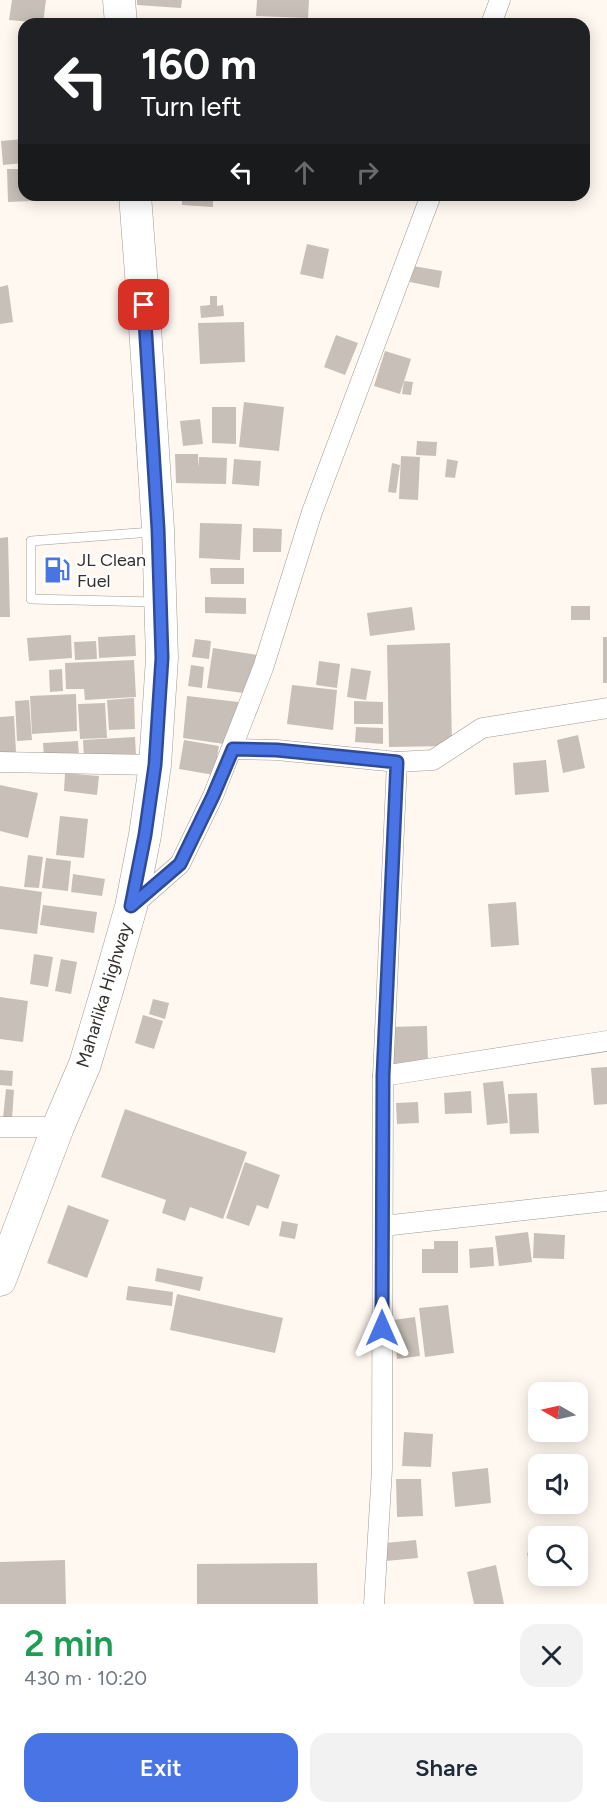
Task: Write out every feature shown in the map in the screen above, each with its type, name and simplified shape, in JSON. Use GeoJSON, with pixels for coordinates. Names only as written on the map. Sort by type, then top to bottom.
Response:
{"type":"FeatureCollection","features":[{"type":"Feature","properties":{"kind":"main road"},"geometry":{"type":"LineString","coordinates":[[119,0],[120,18]]}},
{"type":"Feature","properties":{"kind":"main road","name":"Maharlika Highway"},"geometry":{"type":"LineString","coordinates":[[0,1280],[58,1127],[85,1064],[131,906],[145,835],[155,765],[162,658],[158,532],[135,201]]}},
{"type":"Feature","properties":{"kind":"street"},"geometry":{"type":"LineString","coordinates":[[493,18],[500,0]]}},
{"type":"Feature","properties":{"kind":"street"},"geometry":{"type":"LineString","coordinates":[[131,906],[180,864],[233,749],[263,668],[312,512],[429,201]]}},
{"type":"Feature","properties":{"kind":"street"},"geometry":{"type":"LineString","coordinates":[[233,749],[277,750],[397,762],[433,759],[482,728],[607,708]]}},
{"type":"Feature","properties":{"kind":"street"},"geometry":{"type":"LineString","coordinates":[[0,762],[155,765]]}},
{"type":"Feature","properties":{"kind":"street"},"geometry":{"type":"LineString","coordinates":[[374,1604],[382,1469],[383,1076],[397,762]]}},
{"type":"Feature","properties":{"kind":"street"},"geometry":{"type":"LineString","coordinates":[[383,1076],[607,1041]]}},
{"type":"Feature","properties":{"kind":"street"},"geometry":{"type":"LineString","coordinates":[[0,1127],[58,1127]]}},
{"type":"Feature","properties":{"kind":"street"},"geometry":{"type":"LineString","coordinates":[[383,1226],[607,1201]]}},
{"type":"Feature","properties":{"kind":"lane"},"geometry":{"type":"LineString","coordinates":[[158,532],[31,541],[31,599],[160,602]]}},
{"type":"Feature","properties":{"kind":"building"},"geometry":{"type":"Polygon","coordinates":[[[12,0],[46,0],[44,18],[9,20],[12,0]]]}},
{"type":"Feature","properties":{"kind":"building"},"geometry":{"type":"Polygon","coordinates":[[[137,0],[182,0],[181,8],[137,5],[137,0]]]}},
{"type":"Feature","properties":{"kind":"building"},"geometry":{"type":"Polygon","coordinates":[[[257,0],[309,0],[308,18],[256,16],[257,0]]]}},
{"type":"Feature","properties":{"kind":"building"},"geometry":{"type":"Polygon","coordinates":[[[18,140],[18,164],[3,165],[1,141],[18,140]]]}},
{"type":"Feature","properties":{"kind":"building"},"geometry":{"type":"Polygon","coordinates":[[[7,169],[18,169],[18,201],[32,201],[8,202],[7,169]]]}},
{"type":"Feature","properties":{"kind":"building"},"geometry":{"type":"Polygon","coordinates":[[[182,201],[213,201],[213,207],[182,205],[182,201]]]}},
{"type":"Feature","properties":{"kind":"building"},"geometry":{"type":"Polygon","coordinates":[[[307,244],[329,249],[323,279],[300,274],[307,244]]]}},
{"type":"Feature","properties":{"kind":"building"},"geometry":{"type":"Polygon","coordinates":[[[413,266],[442,271],[439,288],[410,282],[413,266]]]}},
{"type":"Feature","properties":{"kind":"building"},"geometry":{"type":"Polygon","coordinates":[[[8,285],[13,322],[0,324],[0,287],[8,285]]]}},
{"type":"Feature","properties":{"kind":"building"},"geometry":{"type":"Polygon","coordinates":[[[210,296],[217,296],[217,306],[223,305],[224,316],[201,318],[200,306],[210,305],[210,296]]]}},
{"type":"Feature","properties":{"kind":"building"},"geometry":{"type":"Polygon","coordinates":[[[244,322],[245,362],[200,364],[198,323],[244,322]]]}},
{"type":"Feature","properties":{"kind":"building"},"geometry":{"type":"Polygon","coordinates":[[[336,335],[358,343],[345,375],[324,367],[336,335]]]}},
{"type":"Feature","properties":{"kind":"building"},"geometry":{"type":"Polygon","coordinates":[[[385,351],[411,359],[400,394],[374,386],[385,351]]]}},
{"type":"Feature","properties":{"kind":"building"},"geometry":{"type":"Polygon","coordinates":[[[404,381],[413,382],[411,395],[402,394],[404,381]]]}},
{"type":"Feature","properties":{"kind":"building"},"geometry":{"type":"Polygon","coordinates":[[[244,402],[284,407],[279,451],[239,447],[244,402]]]}},
{"type":"Feature","properties":{"kind":"building"},"geometry":{"type":"Polygon","coordinates":[[[212,407],[236,407],[236,444],[212,443],[212,407]]]}},
{"type":"Feature","properties":{"kind":"building"},"geometry":{"type":"Polygon","coordinates":[[[200,419],[203,444],[183,446],[180,421],[200,419]]]}},
{"type":"Feature","properties":{"kind":"building"},"geometry":{"type":"Polygon","coordinates":[[[417,441],[437,442],[436,456],[416,455],[417,441]]]}},
{"type":"Feature","properties":{"kind":"building"},"geometry":{"type":"Polygon","coordinates":[[[175,454],[198,454],[198,468],[199,457],[227,458],[226,484],[176,483],[175,454]]]}},
{"type":"Feature","properties":{"kind":"building"},"geometry":{"type":"Polygon","coordinates":[[[401,456],[420,457],[418,500],[399,499],[401,456]]]}},
{"type":"Feature","properties":{"kind":"building"},"geometry":{"type":"Polygon","coordinates":[[[234,459],[261,461],[259,486],[232,484],[234,459]]]}},
{"type":"Feature","properties":{"kind":"building"},"geometry":{"type":"Polygon","coordinates":[[[447,459],[458,461],[455,478],[445,477],[447,459]]]}},
{"type":"Feature","properties":{"kind":"building"},"geometry":{"type":"Polygon","coordinates":[[[392,463],[400,465],[396,493],[388,492],[392,463]]]}},
{"type":"Feature","properties":{"kind":"building"},"geometry":{"type":"Polygon","coordinates":[[[200,523],[242,524],[240,560],[199,558],[200,523]]]}},
{"type":"Feature","properties":{"kind":"building"},"geometry":{"type":"Polygon","coordinates":[[[253,528],[282,529],[281,552],[253,552],[253,528]]]}},
{"type":"Feature","properties":{"kind":"building"},"geometry":{"type":"Polygon","coordinates":[[[8,537],[10,617],[0,617],[0,538],[8,537]]]}},
{"type":"Feature","properties":{"kind":"building"},"geometry":{"type":"Polygon","coordinates":[[[210,568],[244,568],[244,584],[211,584],[210,568]]]}},
{"type":"Feature","properties":{"kind":"building"},"geometry":{"type":"Polygon","coordinates":[[[205,597],[246,598],[246,614],[205,613],[205,597]]]}},
{"type":"Feature","properties":{"kind":"building"},"geometry":{"type":"Polygon","coordinates":[[[571,606],[590,606],[590,620],[571,620],[571,606]]]}},
{"type":"Feature","properties":{"kind":"building"},"geometry":{"type":"Polygon","coordinates":[[[412,607],[415,630],[370,636],[367,613],[412,607]]]}},
{"type":"Feature","properties":{"kind":"building"},"geometry":{"type":"Polygon","coordinates":[[[71,635],[72,658],[29,661],[27,638],[71,635]]]}},
{"type":"Feature","properties":{"kind":"building"},"geometry":{"type":"Polygon","coordinates":[[[135,635],[136,656],[99,658],[98,637],[135,635]]]}},
{"type":"Feature","properties":{"kind":"building"},"geometry":{"type":"Polygon","coordinates":[[[603,637],[607,637],[607,683],[603,683],[603,637]]]}},
{"type":"Feature","properties":{"kind":"building"},"geometry":{"type":"Polygon","coordinates":[[[195,639],[211,641],[209,659],[192,657],[195,639]]]}},
{"type":"Feature","properties":{"kind":"building"},"geometry":{"type":"Polygon","coordinates":[[[96,641],[97,659],[75,660],[74,642],[96,641]]]}},
{"type":"Feature","properties":{"kind":"building"},"geometry":{"type":"Polygon","coordinates":[[[450,643],[452,746],[389,747],[387,645],[450,643]]]}},
{"type":"Feature","properties":{"kind":"building"},"geometry":{"type":"Polygon","coordinates":[[[213,648],[257,655],[243,693],[207,688],[213,648]]]}},
{"type":"Feature","properties":{"kind":"building"},"geometry":{"type":"Polygon","coordinates":[[[134,660],[136,697],[85,700],[84,689],[66,689],[65,663],[134,660]]]}},
{"type":"Feature","properties":{"kind":"building"},"geometry":{"type":"Polygon","coordinates":[[[319,661],[340,664],[337,688],[316,685],[319,661]]]}},
{"type":"Feature","properties":{"kind":"building"},"geometry":{"type":"Polygon","coordinates":[[[191,665],[204,667],[202,688],[188,686],[191,665]]]}},
{"type":"Feature","properties":{"kind":"building"},"geometry":{"type":"Polygon","coordinates":[[[351,668],[371,671],[366,700],[347,697],[351,668]]]}},
{"type":"Feature","properties":{"kind":"building"},"geometry":{"type":"Polygon","coordinates":[[[62,669],[63,691],[50,692],[49,670],[62,669]]]}},
{"type":"Feature","properties":{"kind":"building"},"geometry":{"type":"Polygon","coordinates":[[[292,685],[337,690],[333,730],[287,724],[292,685]]]}},
{"type":"Feature","properties":{"kind":"building"},"geometry":{"type":"Polygon","coordinates":[[[76,694],[77,731],[32,734],[30,696],[76,694]]]}},
{"type":"Feature","properties":{"kind":"building"},"geometry":{"type":"Polygon","coordinates":[[[187,696],[239,702],[224,744],[183,738],[187,696]]]}},
{"type":"Feature","properties":{"kind":"building"},"geometry":{"type":"Polygon","coordinates":[[[134,698],[135,729],[109,730],[107,700],[134,698]]]}},
{"type":"Feature","properties":{"kind":"building"},"geometry":{"type":"Polygon","coordinates":[[[29,700],[32,740],[17,741],[15,701],[29,700]]]}},
{"type":"Feature","properties":{"kind":"building"},"geometry":{"type":"Polygon","coordinates":[[[354,701],[383,702],[383,724],[354,724],[354,701]]]}},
{"type":"Feature","properties":{"kind":"building"},"geometry":{"type":"Polygon","coordinates":[[[105,703],[107,738],[80,739],[78,704],[105,703]]]}},
{"type":"Feature","properties":{"kind":"building"},"geometry":{"type":"Polygon","coordinates":[[[14,716],[16,752],[0,753],[0,717],[14,716]]]}},
{"type":"Feature","properties":{"kind":"building"},"geometry":{"type":"Polygon","coordinates":[[[356,727],[383,728],[383,744],[355,742],[356,727]]]}},
{"type":"Feature","properties":{"kind":"building"},"geometry":{"type":"Polygon","coordinates":[[[578,735],[585,768],[563,773],[557,740],[578,735]]]}},
{"type":"Feature","properties":{"kind":"building"},"geometry":{"type":"Polygon","coordinates":[[[135,737],[136,755],[84,759],[83,740],[135,737]]]}},
{"type":"Feature","properties":{"kind":"building"},"geometry":{"type":"Polygon","coordinates":[[[184,740],[219,746],[214,775],[179,769],[184,740]]]}},
{"type":"Feature","properties":{"kind":"building"},"geometry":{"type":"Polygon","coordinates":[[[78,741],[79,756],[44,758],[43,743],[78,741]]]}},
{"type":"Feature","properties":{"kind":"building"},"geometry":{"type":"Polygon","coordinates":[[[546,760],[549,792],[515,795],[513,763],[546,760]]]}},
{"type":"Feature","properties":{"kind":"building"},"geometry":{"type":"Polygon","coordinates":[[[65,773],[99,776],[97,795],[64,791],[65,773]]]}},
{"type":"Feature","properties":{"kind":"building"},"geometry":{"type":"Polygon","coordinates":[[[0,785],[38,793],[28,838],[0,831],[0,785]]]}},
{"type":"Feature","properties":{"kind":"building"},"geometry":{"type":"Polygon","coordinates":[[[60,816],[88,819],[84,858],[56,855],[60,816]]]}},
{"type":"Feature","properties":{"kind":"building"},"geometry":{"type":"Polygon","coordinates":[[[28,855],[43,857],[39,888],[24,887],[28,855]]]}},
{"type":"Feature","properties":{"kind":"building"},"geometry":{"type":"Polygon","coordinates":[[[46,858],[71,861],[68,891],[42,888],[46,858]]]}},
{"type":"Feature","properties":{"kind":"building"},"geometry":{"type":"Polygon","coordinates":[[[73,874],[105,879],[102,896],[71,892],[73,874]]]}},
{"type":"Feature","properties":{"kind":"building"},"geometry":{"type":"Polygon","coordinates":[[[0,886],[42,892],[37,934],[0,929],[0,886]]]}},
{"type":"Feature","properties":{"kind":"building"},"geometry":{"type":"Polygon","coordinates":[[[516,902],[519,945],[491,947],[488,904],[516,902]]]}},
{"type":"Feature","properties":{"kind":"building"},"geometry":{"type":"Polygon","coordinates":[[[43,905],[97,912],[94,933],[40,925],[43,905]]]}},
{"type":"Feature","properties":{"kind":"building"},"geometry":{"type":"Polygon","coordinates":[[[34,954],[53,957],[48,987],[30,984],[34,954]]]}},
{"type":"Feature","properties":{"kind":"building"},"geometry":{"type":"Polygon","coordinates":[[[61,959],[77,962],[71,994],[55,991],[61,959]]]}},
{"type":"Feature","properties":{"kind":"building"},"geometry":{"type":"Polygon","coordinates":[[[0,997],[28,1001],[23,1042],[0,1039],[0,997]]]}},
{"type":"Feature","properties":{"kind":"building"},"geometry":{"type":"Polygon","coordinates":[[[153,999],[169,1003],[165,1019],[149,1014],[153,999]]]}},
{"type":"Feature","properties":{"kind":"building"},"geometry":{"type":"Polygon","coordinates":[[[143,1015],[163,1021],[154,1049],[135,1043],[143,1015]]]}},
{"type":"Feature","properties":{"kind":"building"},"geometry":{"type":"Polygon","coordinates":[[[427,1026],[428,1064],[390,1065],[389,1027],[427,1026]]]}},
{"type":"Feature","properties":{"kind":"building"},"geometry":{"type":"Polygon","coordinates":[[[607,1067],[607,1104],[594,1105],[591,1068],[607,1067]]]}},
{"type":"Feature","properties":{"kind":"building"},"geometry":{"type":"Polygon","coordinates":[[[0,1070],[13,1071],[12,1086],[0,1085],[0,1070]]]}},
{"type":"Feature","properties":{"kind":"building"},"geometry":{"type":"Polygon","coordinates":[[[503,1081],[508,1123],[487,1125],[483,1083],[503,1081]]]}},
{"type":"Feature","properties":{"kind":"building"},"geometry":{"type":"Polygon","coordinates":[[[6,1089],[14,1090],[12,1119],[3,1118],[6,1089]]]}},
{"type":"Feature","properties":{"kind":"building"},"geometry":{"type":"Polygon","coordinates":[[[471,1091],[472,1113],[445,1114],[444,1093],[471,1091]]]}},
{"type":"Feature","properties":{"kind":"building"},"geometry":{"type":"Polygon","coordinates":[[[537,1093],[539,1133],[510,1134],[508,1094],[537,1093]]]}},
{"type":"Feature","properties":{"kind":"building"},"geometry":{"type":"Polygon","coordinates":[[[418,1102],[419,1123],[397,1124],[396,1103],[418,1102]]]}},
{"type":"Feature","properties":{"kind":"building"},"geometry":{"type":"Polygon","coordinates":[[[125,1109],[247,1152],[223,1219],[190,1207],[185,1221],[162,1213],[166,1200],[101,1177],[125,1109]]]}},
{"type":"Feature","properties":{"kind":"building"},"geometry":{"type":"Polygon","coordinates":[[[245,1162],[280,1175],[268,1209],[257,1205],[249,1226],[226,1218],[245,1162]]]}},
{"type":"Feature","properties":{"kind":"building"},"geometry":{"type":"Polygon","coordinates":[[[68,1205],[109,1220],[87,1278],[47,1263],[68,1205]]]}},
{"type":"Feature","properties":{"kind":"building"},"geometry":{"type":"Polygon","coordinates":[[[282,1221],[298,1224],[295,1239],[279,1236],[282,1221]]]}},
{"type":"Feature","properties":{"kind":"building"},"geometry":{"type":"Polygon","coordinates":[[[528,1232],[532,1262],[499,1266],[495,1236],[528,1232]]]}},
{"type":"Feature","properties":{"kind":"building"},"geometry":{"type":"Polygon","coordinates":[[[534,1233],[565,1235],[564,1259],[533,1258],[534,1233]]]}},
{"type":"Feature","properties":{"kind":"building"},"geometry":{"type":"Polygon","coordinates":[[[434,1241],[458,1241],[458,1273],[422,1273],[422,1249],[434,1249],[434,1241]]]}},
{"type":"Feature","properties":{"kind":"building"},"geometry":{"type":"Polygon","coordinates":[[[493,1247],[494,1266],[470,1268],[469,1249],[493,1247]]]}},
{"type":"Feature","properties":{"kind":"building"},"geometry":{"type":"Polygon","coordinates":[[[157,1268],[203,1277],[200,1291],[155,1281],[157,1268]]]}},
{"type":"Feature","properties":{"kind":"building"},"geometry":{"type":"Polygon","coordinates":[[[128,1286],[173,1292],[172,1306],[126,1300],[128,1286]]]}},
{"type":"Feature","properties":{"kind":"building"},"geometry":{"type":"Polygon","coordinates":[[[177,1294],[283,1318],[275,1353],[170,1330],[177,1294]]]}},
{"type":"Feature","properties":{"kind":"building"},"geometry":{"type":"Polygon","coordinates":[[[448,1305],[454,1353],[425,1357],[419,1308],[448,1305]]]}},
{"type":"Feature","properties":{"kind":"building"},"geometry":{"type":"Polygon","coordinates":[[[415,1317],[420,1356],[397,1359],[393,1320],[415,1317]]]}},
{"type":"Feature","properties":{"kind":"building"},"geometry":{"type":"Polygon","coordinates":[[[404,1432],[433,1434],[431,1467],[402,1466],[404,1432]]]}},
{"type":"Feature","properties":{"kind":"building"},"geometry":{"type":"Polygon","coordinates":[[[488,1468],[491,1503],[455,1507],[452,1472],[488,1468]]]}},
{"type":"Feature","properties":{"kind":"building"},"geometry":{"type":"Polygon","coordinates":[[[396,1479],[421,1479],[423,1516],[397,1517],[396,1479]]]}},
{"type":"Feature","properties":{"kind":"building"},"geometry":{"type":"Polygon","coordinates":[[[416,1540],[418,1558],[386,1561],[385,1543],[416,1540]]]}},
{"type":"Feature","properties":{"kind":"building"},"geometry":{"type":"Polygon","coordinates":[[[65,1560],[66,1604],[0,1604],[0,1562],[65,1560]]]}},
{"type":"Feature","properties":{"kind":"building"},"geometry":{"type":"Polygon","coordinates":[[[317,1563],[318,1604],[197,1604],[197,1564],[317,1563]]]}},
{"type":"Feature","properties":{"kind":"building"},"geometry":{"type":"Polygon","coordinates":[[[496,1565],[504,1604],[474,1604],[467,1572],[496,1565]]]}},
{"type":"Feature","properties":{"kind":"place","name":"JL Clean Fuel"},"geometry":{"type":"Point","coordinates":[57,570]}},
{"type":"Feature","properties":{"kind":"route"},"geometry":{"type":"LineString","coordinates":[[144,305],[158,529],[162,658],[155,765],[145,835],[131,906],[180,864],[233,749],[277,750],[397,762],[383,1076],[382,1328]]}}]}
